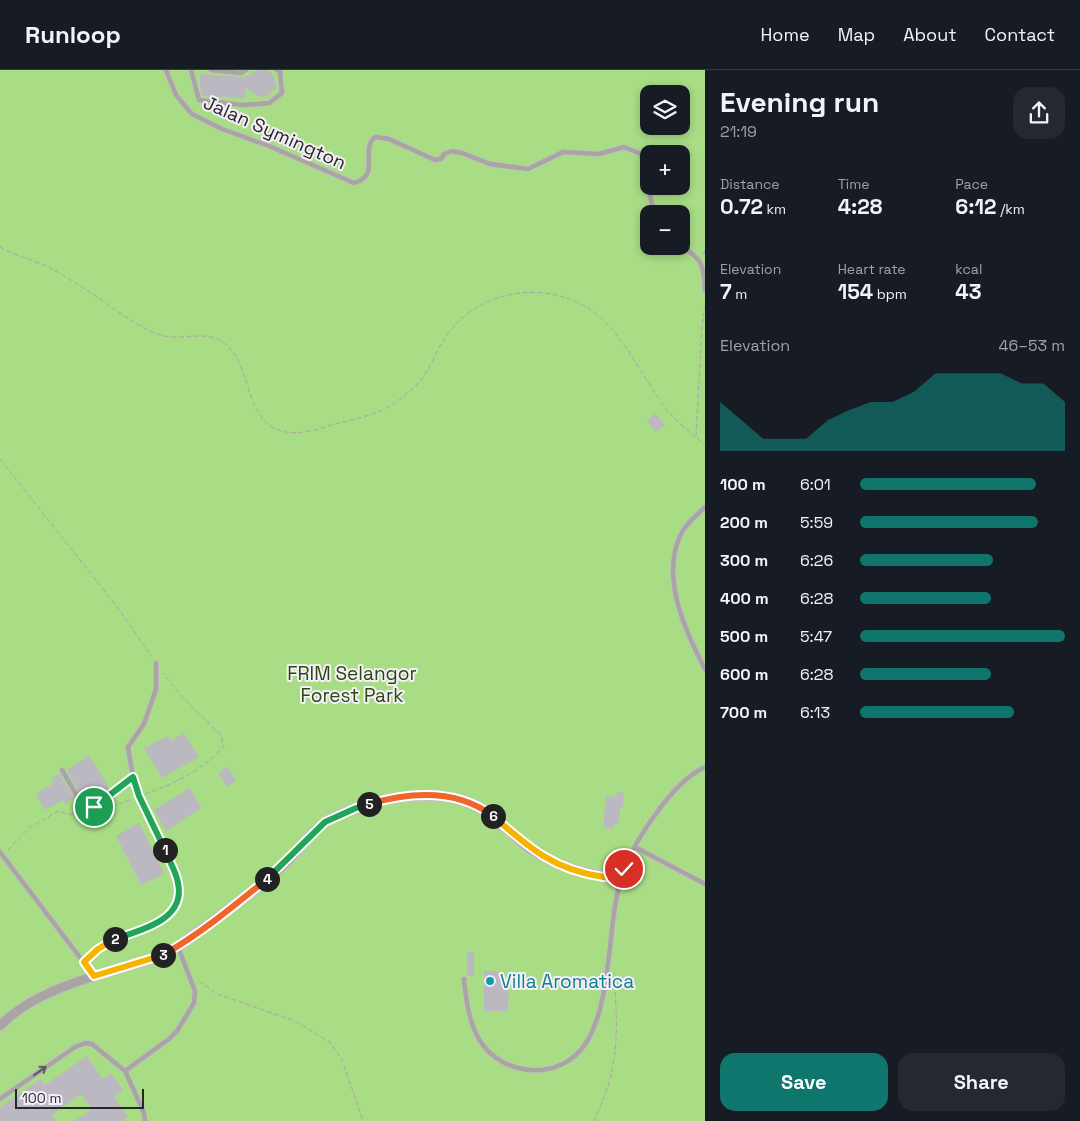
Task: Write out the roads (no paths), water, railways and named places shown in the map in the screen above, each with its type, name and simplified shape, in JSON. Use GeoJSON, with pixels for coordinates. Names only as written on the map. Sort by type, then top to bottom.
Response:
{"type":"FeatureCollection","features":[{"type":"Feature","properties":{"kind":"street"},"geometry":{"type":"LineString","coordinates":[[0,1026],[29,1003],[94,976],[160,957],[178,947],[225,913],[274,873],[325,822],[356,808],[405,796],[450,797],[471,803],[492,814],[530,848],[547,859],[566,868],[588,874],[621,879]]}},
{"type":"Feature","properties":{"kind":"lane","name":"Jalan Symington"},"geometry":{"type":"LineString","coordinates":[[166,70],[176,95],[192,114],[222,129],[269,146],[354,183],[363,180],[367,175],[369,162],[368,148],[370,141],[375,137],[389,139],[435,160],[441,159],[444,154],[452,151],[490,164],[528,168],[563,152],[599,154],[624,147],[641,154],[652,205]]}},
{"type":"Feature","properties":{"kind":"lane","name":"Jalan Symington"},"geometry":{"type":"LineString","coordinates":[[191,70],[199,100],[243,105],[268,103],[282,93],[280,71],[278,70]]}},
{"type":"Feature","properties":{"kind":"lane","name":"Jalan Symington"},"geometry":{"type":"LineString","coordinates":[[211,70],[241,73],[246,70]]}},
{"type":"Feature","properties":{"kind":"lane"},"geometry":{"type":"LineString","coordinates":[[690,252],[703,266],[705,290]]}},
{"type":"Feature","properties":{"kind":"lane"},"geometry":{"type":"LineString","coordinates":[[705,507],[687,525],[680,536],[673,563],[674,580],[682,617],[705,668]]}},
{"type":"Feature","properties":{"kind":"lane"},"geometry":{"type":"LineString","coordinates":[[84,962],[109,941],[159,923],[174,909],[179,892],[174,869],[139,796],[133,777],[128,747],[144,724],[156,689],[156,663]]}},
{"type":"Feature","properties":{"kind":"lane"},"geometry":{"type":"LineString","coordinates":[[464,979],[468,1007],[480,1040],[493,1056],[501,1062],[520,1069],[537,1070],[561,1065],[572,1059],[586,1042],[598,1015],[604,987],[617,895],[624,869],[634,847],[649,824],[679,786],[694,772],[705,767]]}},
{"type":"Feature","properties":{"kind":"lane"},"geometry":{"type":"LineString","coordinates":[[62,770],[84,808],[88,809],[94,807],[133,777]]}},
{"type":"Feature","properties":{"kind":"lane"},"geometry":{"type":"LineString","coordinates":[[634,847],[705,884]]}},
{"type":"Feature","properties":{"kind":"lane"},"geometry":{"type":"LineString","coordinates":[[1,854],[94,976]]}},
{"type":"Feature","properties":{"kind":"lane"},"geometry":{"type":"LineString","coordinates":[[125,1071],[169,1039],[194,1003],[196,995],[178,947]]}},
{"type":"Feature","properties":{"kind":"lane"},"geometry":{"type":"LineString","coordinates":[[0,1099],[75,1047],[85,1043],[92,1044],[125,1071],[144,1113],[145,1121]]}},
{"type":"Feature","properties":{"kind":"place","name":"Villa Aromatica"},"geometry":{"type":"Point","coordinates":[490,981]}},
{"type":"Feature","properties":{"kind":"park label","name":"FRIM Selangor Forest Park"},"geometry":{"type":"Point","coordinates":[352,684]}}]}
